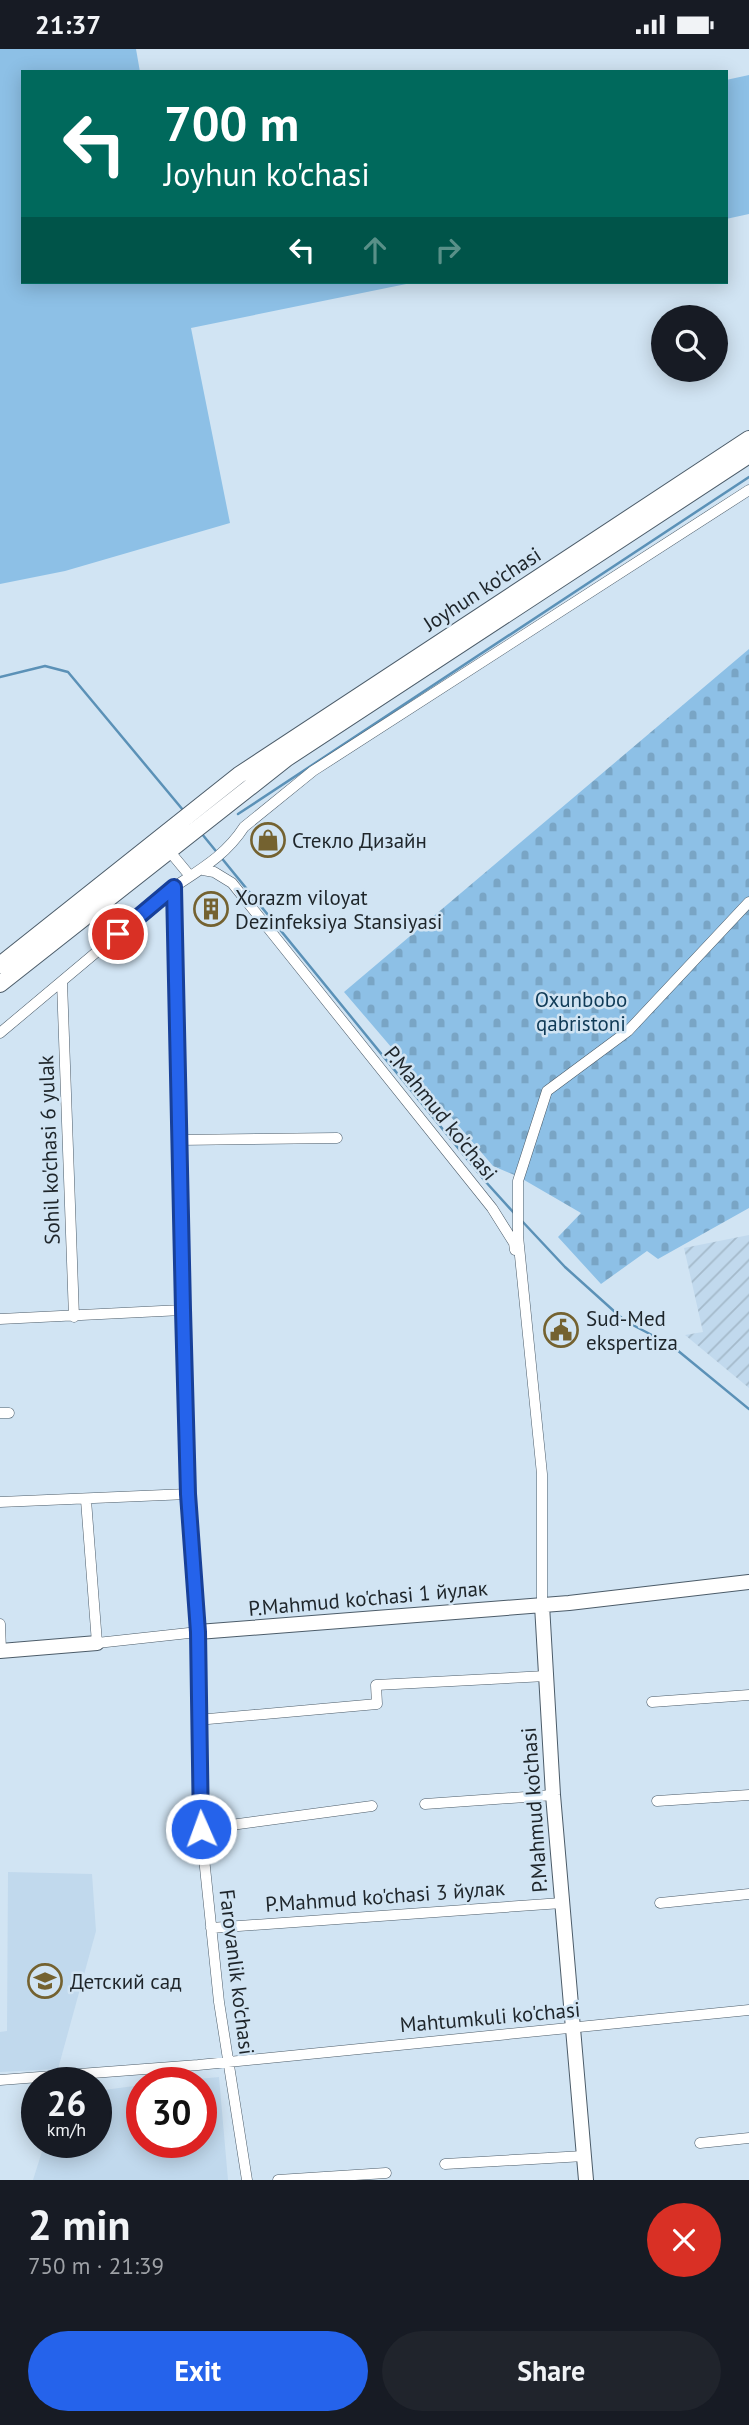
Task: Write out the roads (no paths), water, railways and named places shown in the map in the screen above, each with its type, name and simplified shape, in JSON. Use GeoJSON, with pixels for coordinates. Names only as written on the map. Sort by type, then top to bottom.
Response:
{"type":"FeatureCollection","features":[{"type":"Feature","properties":{"kind":"main road","name":"Joyhun ko'chasi"},"geometry":{"type":"LineString","coordinates":[[244,781],[749,439]]}},
{"type":"Feature","properties":{"kind":"main road","name":"Joyhun ko'chasi"},"geometry":{"type":"LineString","coordinates":[[244,781],[749,455]]}},
{"type":"Feature","properties":{"kind":"main road"},"geometry":{"type":"LineString","coordinates":[[0,984],[244,781]]}},
{"type":"Feature","properties":{"kind":"main road"},"geometry":{"type":"LineString","coordinates":[[0,965],[168,842]]}},
{"type":"Feature","properties":{"kind":"street"},"geometry":{"type":"LineString","coordinates":[[0,1033],[174,887],[203,870],[236,839],[244,827],[313,771],[749,490]]}},
{"type":"Feature","properties":{"kind":"street"},"geometry":{"type":"LineString","coordinates":[[168,842],[190,876]]}},
{"type":"Feature","properties":{"kind":"street","name":"P.Mahmud ko'chasi"},"geometry":{"type":"LineString","coordinates":[[203,870],[215,872],[232,883],[492,1209],[514,1243],[540,1437]]}},
{"type":"Feature","properties":{"kind":"street","name":"Farovanlik ko'chasi"},"geometry":{"type":"LineString","coordinates":[[174,887],[188,1494],[198,1632],[197,1720],[201,1829],[211,1928],[232,2060],[247,2180]]}},
{"type":"Feature","properties":{"kind":"street","name":"P.Mahmud ko'chasi"},"geometry":{"type":"LineString","coordinates":[[586,2180],[553,1795],[542,1605],[540,1437],[518,1236],[518,1181],[547,1091],[628,1031],[749,902]]}},
{"type":"Feature","properties":{"kind":"street","name":"Sohil ko'chasi 6 yulak"},"geometry":{"type":"LineString","coordinates":[[61,982],[74,1317]]}},
{"type":"Feature","properties":{"kind":"street"},"geometry":{"type":"LineString","coordinates":[[179,1140],[337,1138]]}},
{"type":"Feature","properties":{"kind":"street"},"geometry":{"type":"LineString","coordinates":[[0,1319],[183,1310]]}},
{"type":"Feature","properties":{"kind":"street"},"geometry":{"type":"LineString","coordinates":[[0,1502],[188,1494]]}},
{"type":"Feature","properties":{"kind":"street"},"geometry":{"type":"LineString","coordinates":[[86,1500],[97,1643]]}},
{"type":"Feature","properties":{"kind":"street","name":"P.Mahmud ko'chasi 1 йулак"},"geometry":{"type":"LineString","coordinates":[[198,1632],[542,1605],[749,1582]]}},
{"type":"Feature","properties":{"kind":"street"},"geometry":{"type":"LineString","coordinates":[[0,1624],[1,1651],[198,1632]]}},
{"type":"Feature","properties":{"kind":"street"},"geometry":{"type":"LineString","coordinates":[[197,1720],[377,1704],[376,1685],[546,1676]]}},
{"type":"Feature","properties":{"kind":"street"},"geometry":{"type":"LineString","coordinates":[[652,1702],[749,1695]]}},
{"type":"Feature","properties":{"kind":"street"},"geometry":{"type":"LineString","coordinates":[[425,1804],[553,1795]]}},
{"type":"Feature","properties":{"kind":"street"},"geometry":{"type":"LineString","coordinates":[[657,1801],[749,1795]]}},
{"type":"Feature","properties":{"kind":"street"},"geometry":{"type":"LineString","coordinates":[[201,1829],[372,1806]]}},
{"type":"Feature","properties":{"kind":"street"},"geometry":{"type":"LineString","coordinates":[[660,1903],[749,1894]]}},
{"type":"Feature","properties":{"kind":"street","name":"P.Mahmud ko'chasi 3 йулак"},"geometry":{"type":"LineString","coordinates":[[211,1928],[562,1903]]}},
{"type":"Feature","properties":{"kind":"street","name":"Mahtumkuli ko'chasi"},"geometry":{"type":"LineString","coordinates":[[0,2080],[572,2029],[749,2010]]}},
{"type":"Feature","properties":{"kind":"street"},"geometry":{"type":"LineString","coordinates":[[700,2143],[749,2138]]}},
{"type":"Feature","properties":{"kind":"street"},"geometry":{"type":"LineString","coordinates":[[445,2164],[584,2156]]}},
{"type":"Feature","properties":{"kind":"street"},"geometry":{"type":"LineString","coordinates":[[278,2180],[386,2173]]}},
{"type":"Feature","properties":{"kind":"waterway"},"geometry":{"type":"LineString","coordinates":[[238,814],[749,477]]}},
{"type":"Feature","properties":{"kind":"waterway"},"geometry":{"type":"LineString","coordinates":[[0,677],[45,666],[68,672],[183,810]]}},
{"type":"Feature","properties":{"kind":"waterway"},"geometry":{"type":"LineString","coordinates":[[202,834],[514,1213]]}},
{"type":"Feature","properties":{"kind":"waterway"},"geometry":{"type":"LineString","coordinates":[[521,1220],[565,1267],[625,1321],[671,1345],[749,1409]]}},
{"type":"Feature","properties":{"kind":"place","name":"Стекло Дизайн"},"geometry":{"type":"Point","coordinates":[268,840]}},
{"type":"Feature","properties":{"kind":"place","name":"Xorazm viloyat Dezinfeksiya Stansiyasi"},"geometry":{"type":"Point","coordinates":[211,909]}},
{"type":"Feature","properties":{"kind":"place","name":"Sud-Med ekspertiza"},"geometry":{"type":"Point","coordinates":[561,1330]}},
{"type":"Feature","properties":{"kind":"place","name":"Детский сад"},"geometry":{"type":"Point","coordinates":[45,1981]}},
{"type":"Feature","properties":{"kind":"park label","name":"Oxunbobo qabristoni"},"geometry":{"type":"Point","coordinates":[581,1011]}}]}
